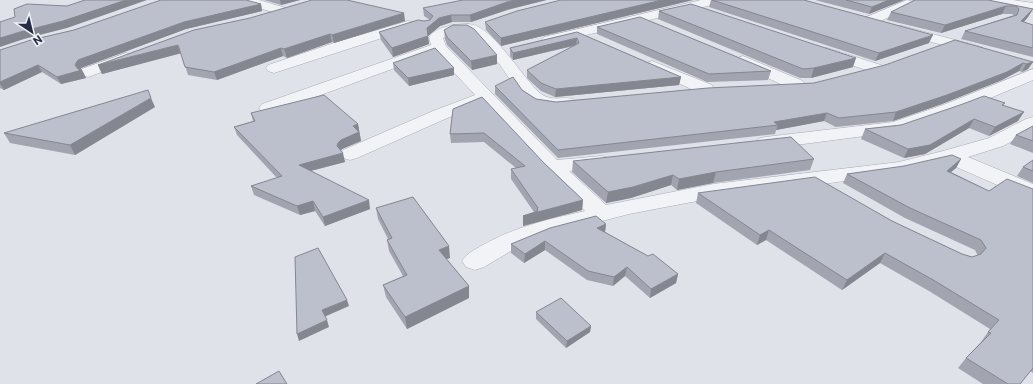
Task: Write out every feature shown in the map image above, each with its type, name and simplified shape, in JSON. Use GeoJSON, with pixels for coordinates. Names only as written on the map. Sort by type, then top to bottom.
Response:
{"type":"FeatureCollection","features":[{"type":"Feature","properties":{"kind":"street"},"geometry":{"type":"LineString","coordinates":[[246,0],[288,10],[261,17]]}},
{"type":"Feature","properties":{"kind":"street"},"geometry":{"type":"LineString","coordinates":[[534,43],[716,0]]}},
{"type":"Feature","properties":{"kind":"street"},"geometry":{"type":"LineString","coordinates":[[990,0],[1033,7]]}},
{"type":"Feature","properties":{"kind":"street"},"geometry":{"type":"LineString","coordinates":[[869,21],[907,4]]}},
{"type":"Feature","properties":{"kind":"street"},"geometry":{"type":"LineString","coordinates":[[690,6],[712,14]]}},
{"type":"Feature","properties":{"kind":"street"},"geometry":{"type":"LineString","coordinates":[[274,68],[422,21],[399,12]]}},
{"type":"Feature","properties":{"kind":"street"},"geometry":{"type":"LineString","coordinates":[[854,17],[950,38],[987,52]]}},
{"type":"Feature","properties":{"kind":"street"},"geometry":{"type":"LineString","coordinates":[[639,18],[660,27]]}},
{"type":"Feature","properties":{"kind":"street"},"geometry":{"type":"LineString","coordinates":[[429,26],[442,39],[486,97],[552,167],[602,214]]}},
{"type":"Feature","properties":{"kind":"street"},"geometry":{"type":"LineString","coordinates":[[268,108],[416,54],[463,27],[479,26],[480,33],[504,51],[529,93],[543,102],[555,104],[580,102]]}},
{"type":"Feature","properties":{"kind":"street"},"geometry":{"type":"LineString","coordinates":[[578,33],[600,42]]}},
{"type":"Feature","properties":{"kind":"street"},"geometry":{"type":"LineString","coordinates":[[920,53],[950,38]]}},
{"type":"Feature","properties":{"kind":"street"},"geometry":{"type":"LineString","coordinates":[[816,49],[882,66],[846,75]]}},
{"type":"Feature","properties":{"kind":"street"},"geometry":{"type":"LineString","coordinates":[[88,72],[138,53]]}},
{"type":"Feature","properties":{"kind":"street"},"geometry":{"type":"LineString","coordinates":[[729,56],[804,84],[762,87]]}},
{"type":"Feature","properties":{"kind":"street"},"geometry":{"type":"LineString","coordinates":[[642,61],[714,89],[678,93]]}},
{"type":"Feature","properties":{"kind":"street"},"geometry":{"type":"LineString","coordinates":[[744,146],[896,127],[949,109],[1030,67]]}},
{"type":"Feature","properties":{"kind":"street"},"geometry":{"type":"LineString","coordinates":[[350,154],[439,114],[486,97]]}},
{"type":"Feature","properties":{"kind":"street"},"geometry":{"type":"LineString","coordinates":[[475,260],[507,242],[541,229],[629,207],[713,191],[813,177],[899,168],[949,156],[996,142],[1033,123]]}},
{"type":"Feature","properties":{"kind":"street"},"geometry":{"type":"LineString","coordinates":[[949,156],[1033,192]]}},
{"type":"Feature","properties":{"kind":"street"},"geometry":{"type":"LineString","coordinates":[[552,167],[622,160]]}},
{"type":"Feature","properties":{"kind":"street"},"geometry":{"type":"LineString","coordinates":[[813,177],[844,196]]}},
{"type":"Feature","properties":{"kind":"building"},"geometry":{"type":"Polygon","coordinates":[[[85,0],[126,0],[63,21],[0,38],[0,22],[15,17],[14,9],[27,4],[67,6],[85,0]]]}},
{"type":"Feature","properties":{"kind":"building"},"geometry":{"type":"Polygon","coordinates":[[[161,0],[246,0],[261,4],[184,22],[78,60],[75,65],[78,69],[82,70],[57,77],[38,65],[0,82],[0,50],[31,40],[74,30],[161,0]]]}},
{"type":"Feature","properties":{"kind":"building"},"geometry":{"type":"Polygon","coordinates":[[[312,0],[347,0],[404,13],[284,49],[281,48],[214,72],[185,67],[178,45],[98,65],[194,30],[250,18],[312,0]]]}},
{"type":"Feature","properties":{"kind":"building"},"geometry":{"type":"Polygon","coordinates":[[[463,0],[515,0],[470,15],[451,15],[439,18],[427,28],[428,36],[392,48],[379,32],[418,20],[430,20],[433,16],[423,8],[463,0]]]}},
{"type":"Feature","properties":{"kind":"building"},"geometry":{"type":"Polygon","coordinates":[[[561,0],[662,0],[501,38],[485,22],[517,11],[561,0]]]}},
{"type":"Feature","properties":{"kind":"building"},"geometry":{"type":"Polygon","coordinates":[[[712,0],[804,0],[933,35],[879,53],[712,0]]]}},
{"type":"Feature","properties":{"kind":"building"},"geometry":{"type":"Polygon","coordinates":[[[846,0],[889,0],[872,7],[846,0]]]}},
{"type":"Feature","properties":{"kind":"building"},"geometry":{"type":"Polygon","coordinates":[[[915,0],[988,0],[1033,9],[1021,21],[1033,25],[1033,48],[965,31],[1017,15],[1019,9],[1016,6],[1006,6],[945,25],[891,12],[915,0]]]}},
{"type":"Feature","properties":{"kind":"building"},"geometry":{"type":"Polygon","coordinates":[[[691,4],[856,58],[814,68],[803,69],[659,11],[691,4]]]}},
{"type":"Feature","properties":{"kind":"building"},"geometry":{"type":"Polygon","coordinates":[[[640,17],[771,71],[709,74],[597,27],[640,17]]]}},
{"type":"Feature","properties":{"kind":"building"},"geometry":{"type":"Polygon","coordinates":[[[453,25],[467,25],[474,29],[497,55],[471,61],[447,37],[444,30],[453,25]]]}},
{"type":"Feature","properties":{"kind":"building"},"geometry":{"type":"Polygon","coordinates":[[[577,32],[681,77],[556,89],[541,83],[527,70],[579,43],[577,38],[513,53],[510,48],[577,32]]]}},
{"type":"Feature","properties":{"kind":"building"},"geometry":{"type":"Polygon","coordinates":[[[955,40],[1033,62],[1026,64],[1023,63],[1007,72],[947,95],[896,112],[839,118],[827,113],[774,122],[778,125],[558,150],[495,86],[513,77],[522,90],[536,99],[556,102],[708,88],[814,83],[885,65],[955,40]]]}},
{"type":"Feature","properties":{"kind":"building"},"geometry":{"type":"Polygon","coordinates":[[[435,48],[454,68],[408,78],[393,63],[435,48]]]}},
{"type":"Feature","properties":{"kind":"building"},"geometry":{"type":"Polygon","coordinates":[[[148,90],[151,98],[70,145],[4,133],[148,90]]]}},
{"type":"Feature","properties":{"kind":"building"},"geometry":{"type":"Polygon","coordinates":[[[324,95],[358,124],[353,126],[359,132],[341,140],[338,143],[337,146],[343,153],[299,165],[369,200],[323,217],[313,201],[297,206],[251,186],[282,176],[234,127],[255,121],[251,113],[324,95]]]}},
{"type":"Feature","properties":{"kind":"building"},"geometry":{"type":"Polygon","coordinates":[[[984,96],[1005,103],[1002,105],[1024,112],[995,127],[974,119],[930,145],[908,149],[865,129],[901,125],[984,96]]]}},
{"type":"Feature","properties":{"kind":"building"},"geometry":{"type":"Polygon","coordinates":[[[482,97],[544,163],[583,200],[523,216],[538,211],[538,208],[511,169],[525,166],[484,133],[450,134],[453,109],[482,97]]]}},
{"type":"Feature","properties":{"kind":"building"},"geometry":{"type":"Polygon","coordinates":[[[1033,126],[1033,141],[1016,135],[1033,126]]]}},
{"type":"Feature","properties":{"kind":"building"},"geometry":{"type":"Polygon","coordinates":[[[791,137],[814,159],[716,172],[679,179],[673,175],[633,187],[608,192],[573,161],[791,137]]]}},
{"type":"Feature","properties":{"kind":"building"},"geometry":{"type":"Polygon","coordinates":[[[952,155],[961,159],[947,171],[989,191],[1007,179],[1033,189],[1033,368],[1020,384],[1008,384],[966,358],[991,333],[988,332],[999,320],[935,281],[885,253],[847,280],[769,230],[760,235],[698,193],[815,177],[892,221],[962,254],[972,257],[981,254],[986,248],[981,240],[910,208],[847,174],[904,166],[952,155]]]}},
{"type":"Feature","properties":{"kind":"building"},"geometry":{"type":"Polygon","coordinates":[[[1033,160],[1033,171],[1023,167],[1033,160]]]}},
{"type":"Feature","properties":{"kind":"building"},"geometry":{"type":"Polygon","coordinates":[[[413,197],[449,246],[439,250],[469,286],[405,317],[383,285],[407,275],[387,240],[392,238],[376,208],[413,197]]]}},
{"type":"Feature","properties":{"kind":"building"},"geometry":{"type":"Polygon","coordinates":[[[596,216],[606,224],[597,228],[648,256],[653,254],[678,274],[651,289],[627,267],[614,277],[588,271],[545,241],[525,254],[511,244],[550,228],[596,216]]]}},
{"type":"Feature","properties":{"kind":"building"},"geometry":{"type":"Polygon","coordinates":[[[318,248],[347,300],[322,310],[327,320],[297,334],[295,257],[318,248]]]}},
{"type":"Feature","properties":{"kind":"building"},"geometry":{"type":"Polygon","coordinates":[[[561,298],[591,326],[567,341],[536,312],[561,298]]]}},
{"type":"Feature","properties":{"kind":"building"},"geometry":{"type":"Polygon","coordinates":[[[279,371],[287,384],[256,384],[279,371]]]}}]}
